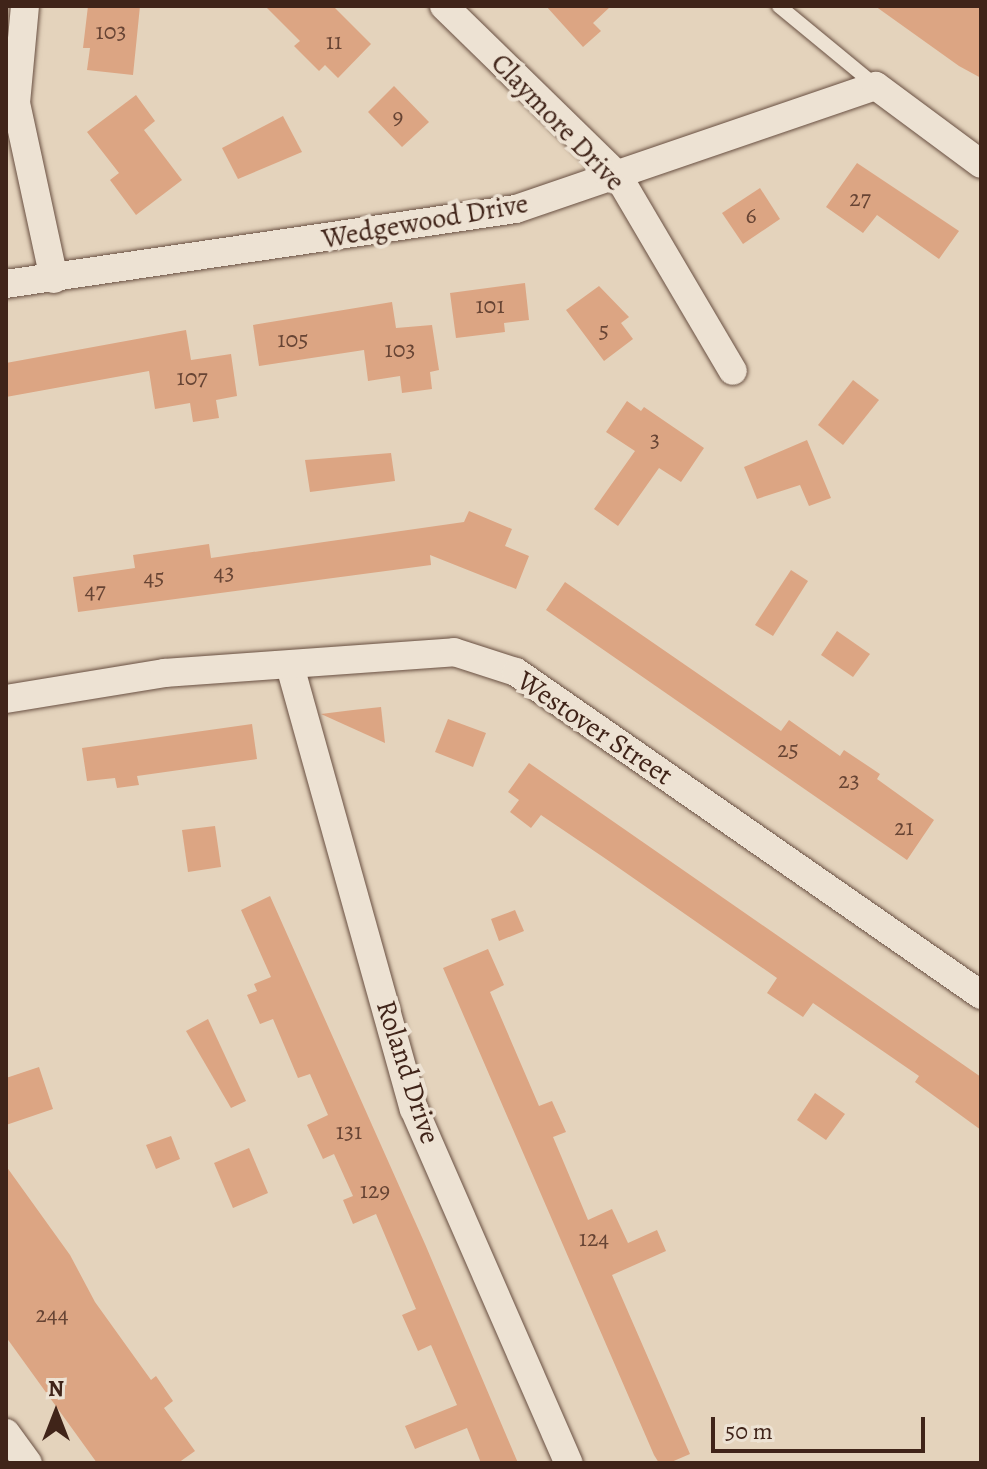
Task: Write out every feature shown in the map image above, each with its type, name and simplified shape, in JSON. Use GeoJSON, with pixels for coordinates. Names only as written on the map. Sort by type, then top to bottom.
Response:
{"type":"FeatureCollection","features":[{"type":"Feature","properties":{"kind":"street"},"geometry":{"type":"LineString","coordinates":[[25,6],[16,103],[54,279]]}},
{"type":"Feature","properties":{"kind":"street","name":"Claymore Drive"},"geometry":{"type":"LineString","coordinates":[[444,6],[618,176],[733,371]]}},
{"type":"Feature","properties":{"kind":"street"},"geometry":{"type":"LineString","coordinates":[[876,86],[981,164]]}},
{"type":"Feature","properties":{"kind":"street","name":"Wedgewood Drive"},"geometry":{"type":"LineString","coordinates":[[6,284],[516,209],[876,86]]}},
{"type":"Feature","properties":{"kind":"street","name":"Westover Street"},"geometry":{"type":"LineString","coordinates":[[6,699],[164,673],[454,652],[516,672],[981,995]]}},
{"type":"Feature","properties":{"kind":"street","name":"Roland Drive"},"geometry":{"type":"LineString","coordinates":[[290,666],[414,1109],[569,1463]]}},
{"type":"Feature","properties":{"kind":"street"},"geometry":{"type":"LineString","coordinates":[[6,1433],[28,1463]]}},
{"type":"Feature","properties":{"kind":"lane"},"geometry":{"type":"LineString","coordinates":[[779,6],[876,86]]}},
{"type":"Feature","properties":{"kind":"building"},"geometry":{"type":"Polygon","coordinates":[[[88,6],[140,6],[133,75],[87,70],[90,48],[83,48],[88,6]]]}},
{"type":"Feature","properties":{"kind":"building"},"geometry":{"type":"Polygon","coordinates":[[[265,6],[333,6],[371,44],[338,78],[325,65],[319,71],[294,46],[300,41],[265,6]]]}},
{"type":"Feature","properties":{"kind":"building"},"geometry":{"type":"Polygon","coordinates":[[[546,6],[611,6],[593,23],[601,31],[583,47],[546,6]]]}},
{"type":"Feature","properties":{"kind":"building"},"geometry":{"type":"Polygon","coordinates":[[[875,6],[981,6],[981,78],[959,66],[875,6]]]}},
{"type":"Feature","properties":{"kind":"building"},"geometry":{"type":"Polygon","coordinates":[[[394,86],[429,122],[402,147],[368,112],[394,86]]]}},
{"type":"Feature","properties":{"kind":"building"},"geometry":{"type":"Polygon","coordinates":[[[136,95],[155,121],[144,130],[182,180],[136,215],[110,180],[119,173],[87,132],[136,95]]]}},
{"type":"Feature","properties":{"kind":"building"},"geometry":{"type":"Polygon","coordinates":[[[283,116],[302,152],[238,179],[222,148],[283,116]]]}},
{"type":"Feature","properties":{"kind":"building"},"geometry":{"type":"Polygon","coordinates":[[[857,163],[959,231],[939,259],[877,215],[863,233],[826,207],[857,163]]]}},
{"type":"Feature","properties":{"kind":"building"},"geometry":{"type":"Polygon","coordinates":[[[760,188],[780,219],[743,244],[722,213],[760,188]]]}},
{"type":"Feature","properties":{"kind":"building"},"geometry":{"type":"Polygon","coordinates":[[[525,283],[529,320],[504,323],[505,332],[456,338],[450,293],[525,283]]]}},
{"type":"Feature","properties":{"kind":"building"},"geometry":{"type":"Polygon","coordinates":[[[599,286],[629,317],[621,323],[633,339],[604,361],[566,310],[599,286]]]}},
{"type":"Feature","properties":{"kind":"building"},"geometry":{"type":"Polygon","coordinates":[[[392,302],[396,328],[432,325],[439,370],[430,372],[432,389],[402,393],[400,376],[368,381],[364,350],[259,366],[253,325],[392,302]]]}},
{"type":"Feature","properties":{"kind":"building"},"geometry":{"type":"Polygon","coordinates":[[[186,330],[191,360],[231,354],[237,396],[216,400],[219,418],[193,422],[190,403],[155,409],[149,371],[6,397],[6,363],[186,330]]]}},
{"type":"Feature","properties":{"kind":"building"},"geometry":{"type":"Polygon","coordinates":[[[853,380],[879,400],[843,445],[818,425],[853,380]]]}},
{"type":"Feature","properties":{"kind":"building"},"geometry":{"type":"Polygon","coordinates":[[[627,401],[641,411],[644,407],[704,448],[681,482],[659,468],[618,526],[594,509],[635,451],[606,432],[627,401]]]}},
{"type":"Feature","properties":{"kind":"building"},"geometry":{"type":"Polygon","coordinates":[[[807,440],[831,498],[809,506],[800,485],[757,499],[744,467],[807,440]]]}},
{"type":"Feature","properties":{"kind":"building"},"geometry":{"type":"Polygon","coordinates":[[[391,453],[395,481],[310,492],[305,460],[391,453]]]}},
{"type":"Feature","properties":{"kind":"building"},"geometry":{"type":"Polygon","coordinates":[[[469,511],[512,529],[505,546],[529,556],[516,589],[430,555],[431,565],[78,612],[73,577],[135,568],[133,555],[209,544],[211,558],[464,522],[469,511]]]}},
{"type":"Feature","properties":{"kind":"building"},"geometry":{"type":"Polygon","coordinates":[[[791,570],[808,581],[773,636],[755,625],[791,570]]]}},
{"type":"Feature","properties":{"kind":"building"},"geometry":{"type":"Polygon","coordinates":[[[565,582],[781,731],[789,720],[840,756],[844,750],[880,774],[877,779],[934,820],[907,860],[546,610],[565,582]]]}},
{"type":"Feature","properties":{"kind":"building"},"geometry":{"type":"Polygon","coordinates":[[[837,631],[870,654],[853,677],[821,655],[837,631]]]}},
{"type":"Feature","properties":{"kind":"building"},"geometry":{"type":"Polygon","coordinates":[[[381,707],[385,743],[321,714],[353,710],[381,707]]]}},
{"type":"Feature","properties":{"kind":"building"},"geometry":{"type":"Polygon","coordinates":[[[448,719],[486,733],[473,767],[435,752],[448,719]]]}},
{"type":"Feature","properties":{"kind":"building"},"geometry":{"type":"Polygon","coordinates":[[[252,724],[257,759],[137,776],[139,785],[117,788],[115,778],[87,781],[82,748],[252,724]]]}},
{"type":"Feature","properties":{"kind":"building"},"geometry":{"type":"Polygon","coordinates":[[[529,763],[981,1077],[981,1130],[915,1082],[919,1076],[813,1003],[803,1017],[767,993],[777,978],[541,815],[531,828],[510,812],[519,800],[508,792],[529,763]]]}},
{"type":"Feature","properties":{"kind":"building"},"geometry":{"type":"Polygon","coordinates":[[[215,826],[221,867],[188,872],[182,830],[215,826]]]}},
{"type":"Feature","properties":{"kind":"building"},"geometry":{"type":"Polygon","coordinates":[[[270,896],[425,1244],[518,1463],[481,1463],[467,1428],[415,1449],[405,1426],[457,1405],[431,1345],[418,1351],[402,1315],[416,1309],[376,1214],[353,1224],[343,1200],[353,1196],[334,1154],[323,1159],[307,1125],[328,1115],[310,1074],[298,1078],[273,1019],[260,1024],[247,995],[257,991],[254,984],[271,977],[241,910],[270,896]]]}},
{"type":"Feature","properties":{"kind":"building"},"geometry":{"type":"Polygon","coordinates":[[[515,910],[524,931],[499,941],[491,919],[515,910]]]}},
{"type":"Feature","properties":{"kind":"building"},"geometry":{"type":"Polygon","coordinates":[[[488,949],[504,985],[490,992],[539,1106],[552,1101],[566,1132],[553,1137],[588,1220],[612,1209],[628,1243],[657,1230],[666,1251],[612,1275],[690,1454],[669,1463],[659,1463],[654,1455],[443,968],[488,949]]]}},
{"type":"Feature","properties":{"kind":"building"},"geometry":{"type":"Polygon","coordinates":[[[208,1019],[246,1101],[231,1108],[186,1031],[208,1019]]]}},
{"type":"Feature","properties":{"kind":"building"},"geometry":{"type":"Polygon","coordinates":[[[39,1067],[53,1109],[6,1125],[6,1078],[39,1067]]]}},
{"type":"Feature","properties":{"kind":"building"},"geometry":{"type":"Polygon","coordinates":[[[815,1093],[845,1114],[826,1140],[797,1120],[815,1093]]]}},
{"type":"Feature","properties":{"kind":"building"},"geometry":{"type":"Polygon","coordinates":[[[171,1136],[180,1159],[156,1169],[146,1145],[171,1136]]]}},
{"type":"Feature","properties":{"kind":"building"},"geometry":{"type":"Polygon","coordinates":[[[249,1148],[268,1193],[233,1208],[214,1163],[249,1148]]]}},
{"type":"Feature","properties":{"kind":"building"},"geometry":{"type":"Polygon","coordinates":[[[6,1166],[70,1255],[95,1302],[151,1380],[156,1376],[173,1401],[164,1408],[195,1451],[178,1463],[97,1463],[6,1337],[6,1166]]]}}]}
